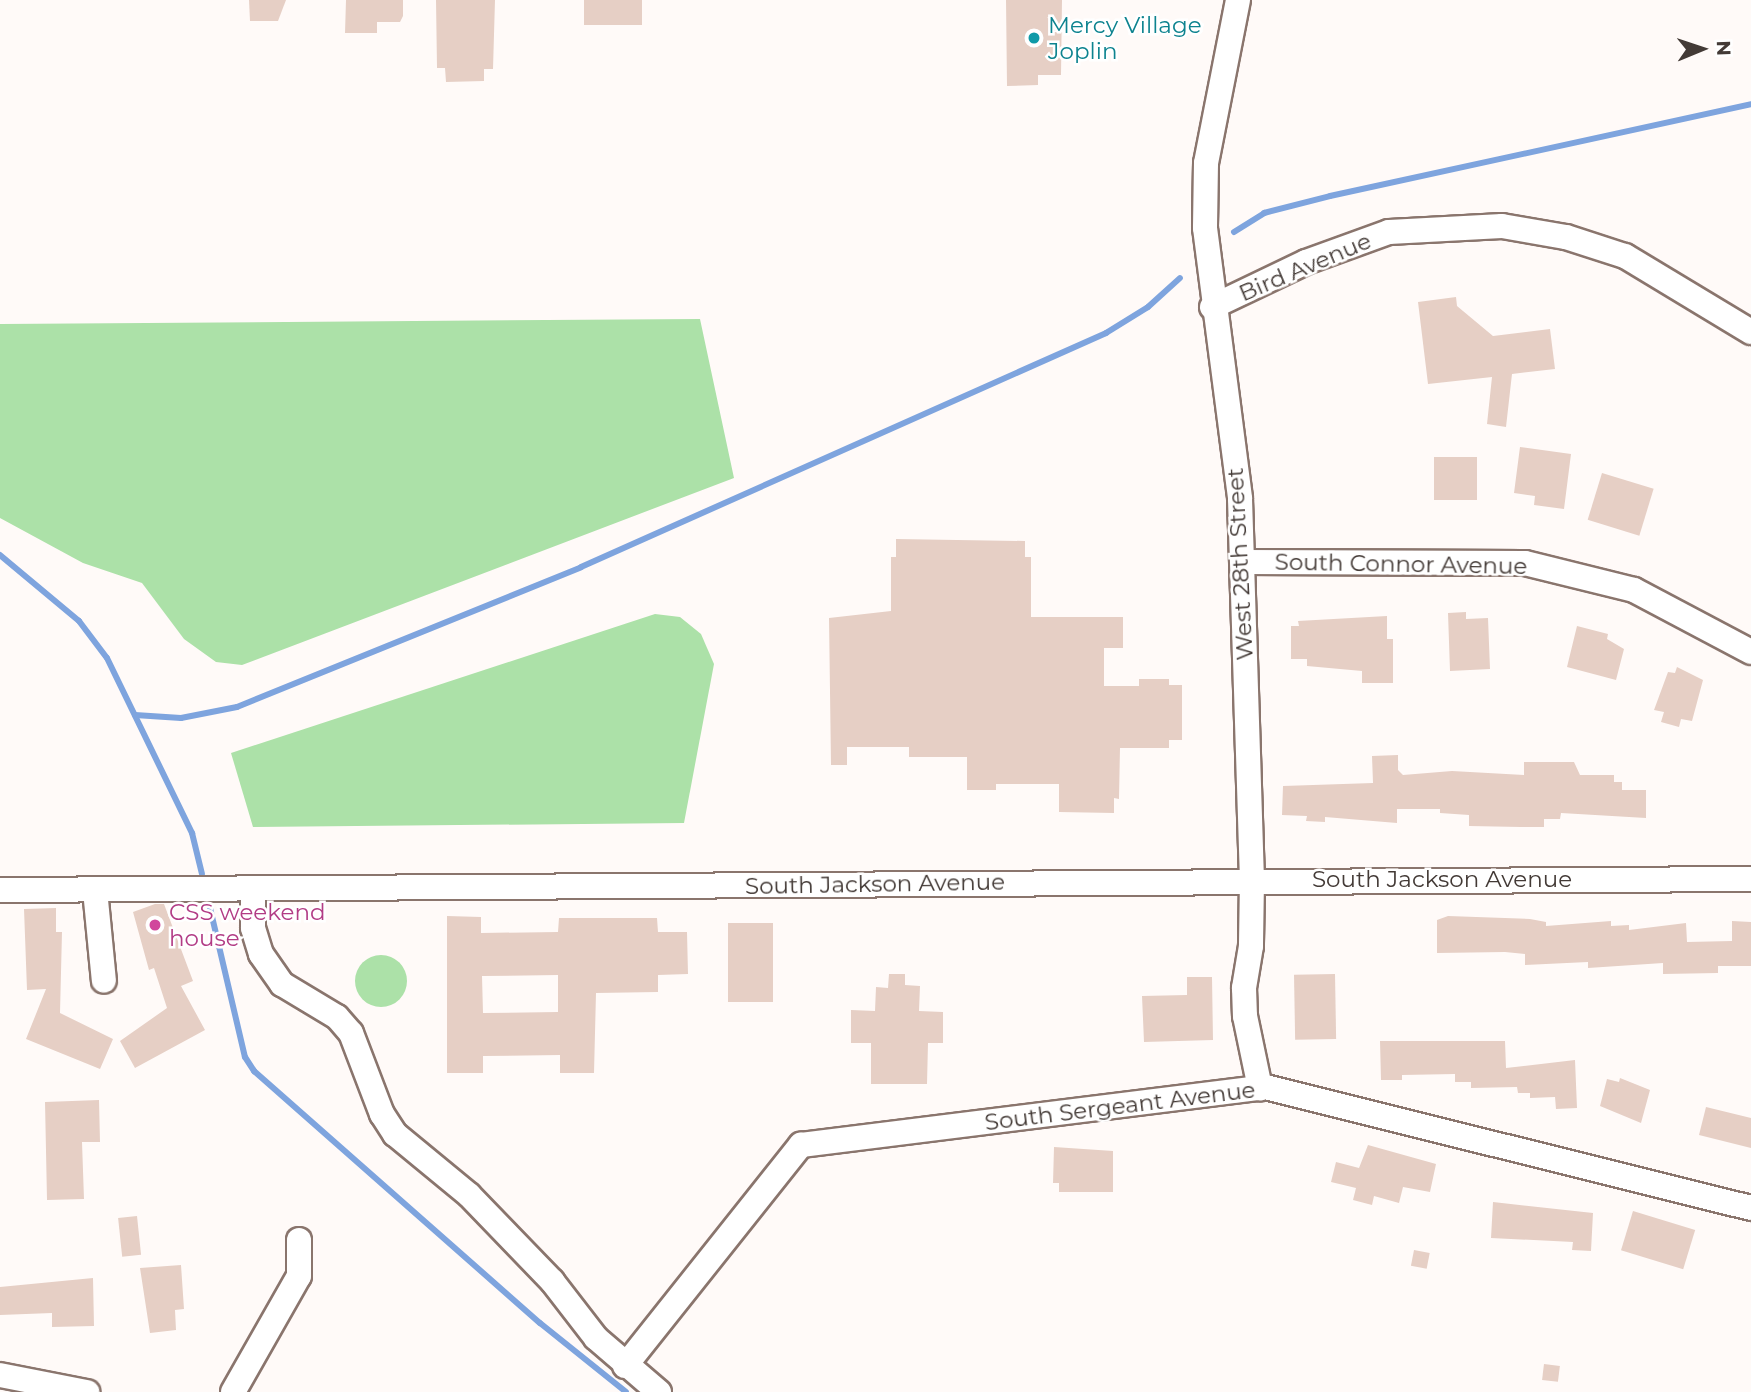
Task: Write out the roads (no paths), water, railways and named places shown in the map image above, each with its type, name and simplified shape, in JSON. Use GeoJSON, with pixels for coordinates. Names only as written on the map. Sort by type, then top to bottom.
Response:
{"type":"FeatureCollection","features":[{"type":"Feature","properties":{"kind":"street","name":"West 28th Street"},"geometry":{"type":"LineString","coordinates":[[1238,0],[1206,163],[1205,228],[1212,307],[1240,499],[1252,880],[1245,1016],[1260,1088]]}},
{"type":"Feature","properties":{"kind":"street","name":"Bird Avenue"},"geometry":{"type":"LineString","coordinates":[[1212,307],[1306,262],[1389,232],[1502,226],[1566,237],[1625,256],[1751,332]]}},
{"type":"Feature","properties":{"kind":"street","name":"South Connor Avenue"},"geometry":{"type":"LineString","coordinates":[[1243,562],[1525,563],[1634,590],[1751,652]]}},
{"type":"Feature","properties":{"kind":"street","name":"South Jackson Avenue"},"geometry":{"type":"LineString","coordinates":[[0,890],[253,891],[1252,880],[1751,879]]}},
{"type":"Feature","properties":{"kind":"street"},"geometry":{"type":"LineString","coordinates":[[96,890],[104,981]]}},
{"type":"Feature","properties":{"kind":"street"},"geometry":{"type":"LineString","coordinates":[[253,891],[253,928],[261,954],[282,984],[337,1017],[351,1033],[382,1114],[395,1134],[493,1219],[625,1366],[659,1392]]}},
{"type":"Feature","properties":{"kind":"street","name":"South Sergeant Avenue"},"geometry":{"type":"LineString","coordinates":[[625,1366],[801,1145],[1260,1088],[1751,1208]]}},
{"type":"Feature","properties":{"kind":"street"},"geometry":{"type":"LineString","coordinates":[[233,1392],[299,1276],[299,1240]]}},
{"type":"Feature","properties":{"kind":"street"},"geometry":{"type":"LineString","coordinates":[[0,1376],[87,1392]]}},
{"type":"Feature","properties":{"kind":"waterway"},"geometry":{"type":"LineString","coordinates":[[1234,232],[1264,213],[1330,196],[1751,104]]}},
{"type":"Feature","properties":{"kind":"waterway"},"geometry":{"type":"LineString","coordinates":[[135,715],[181,718],[237,707],[581,567],[1106,333],[1148,307],[1180,278]]}},
{"type":"Feature","properties":{"kind":"waterway"},"geometry":{"type":"LineString","coordinates":[[0,555],[79,621],[107,658],[192,833],[202,874]]}},
{"type":"Feature","properties":{"kind":"waterway"},"geometry":{"type":"LineString","coordinates":[[210,908],[245,1057],[254,1071],[540,1323],[626,1392]]}},
{"type":"Feature","properties":{"kind":"place","name":"Mercy Village Joplin"},"geometry":{"type":"Point","coordinates":[1034,38]}},
{"type":"Feature","properties":{"kind":"place","name":"CSS weekend house"},"geometry":{"type":"Point","coordinates":[155,925]}}]}
